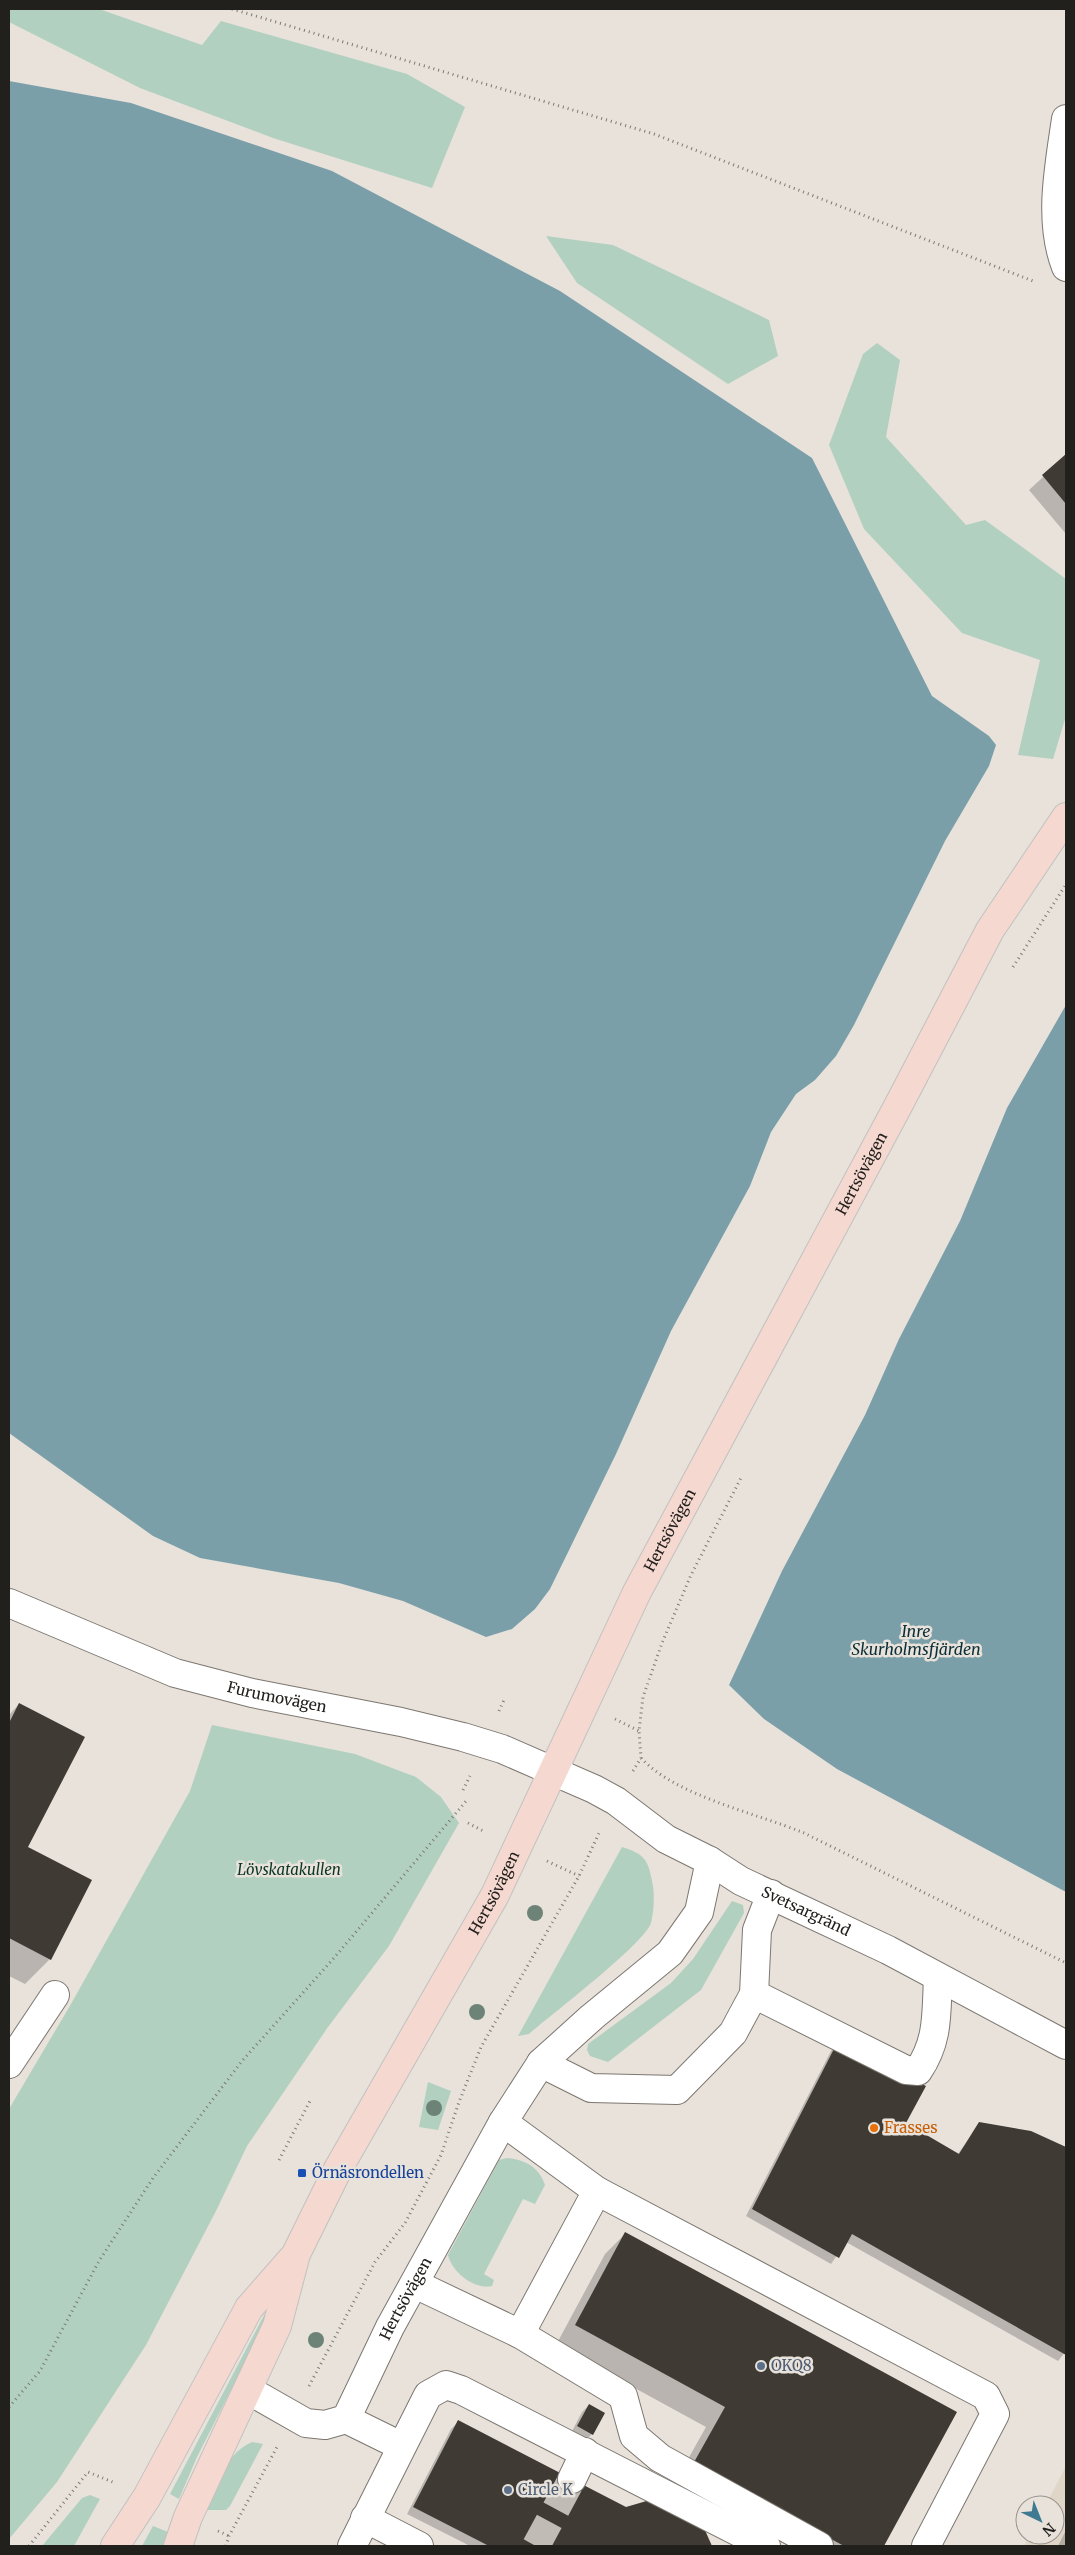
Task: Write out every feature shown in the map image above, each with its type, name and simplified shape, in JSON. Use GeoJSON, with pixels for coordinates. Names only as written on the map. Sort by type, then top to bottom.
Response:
{"type":"FeatureCollection","features":[{"type":"Feature","properties":{"kind":"main road","name":"Hertsövägen"},"geometry":{"type":"LineString","coordinates":[[178,2546],[188,2517],[277,2326],[296,2254],[338,2169],[495,1894],[551,1771],[637,1592],[990,930],[1066,817]]}},
{"type":"Feature","properties":{"kind":"main road","name":"Hertsövägen"},"geometry":{"type":"LineString","coordinates":[[115,2546],[147,2497],[249,2308],[296,2254]]}},
{"type":"Feature","properties":{"kind":"street"},"geometry":{"type":"LineString","coordinates":[[1066,120],[1056,190],[1060,253],[1066,267]]}},
{"type":"Feature","properties":{"kind":"street","name":"Furumovägen"},"geometry":{"type":"LineString","coordinates":[[9,1602],[175,1673],[252,1693],[401,1722],[463,1737],[502,1749],[551,1771]]}},
{"type":"Feature","properties":{"kind":"street","name":"Svetsargränd"},"geometry":{"type":"LineString","coordinates":[[551,1771],[616,1802],[666,1839],[710,1860],[741,1881],[888,1950],[1066,2046]]}},
{"type":"Feature","properties":{"kind":"street","name":"Hertsövägen"},"geometry":{"type":"LineString","coordinates":[[346,2420],[390,2327],[503,2122],[541,2063],[592,2016],[670,1953],[699,1912],[710,1860]]}},
{"type":"Feature","properties":{"kind":"street"},"geometry":{"type":"LineString","coordinates":[[541,2063],[590,2088],[677,2090],[733,2033],[754,1994],[757,1930],[771,1894]]}},
{"type":"Feature","properties":{"kind":"street"},"geometry":{"type":"LineString","coordinates":[[754,1994],[906,2070],[918,2071],[929,2054],[935,2029],[938,1978]]}},
{"type":"Feature","properties":{"kind":"street"},"geometry":{"type":"LineString","coordinates":[[9,2064],[55,1995]]}},
{"type":"Feature","properties":{"kind":"street"},"geometry":{"type":"LineString","coordinates":[[503,2122],[597,2190],[986,2396],[995,2414],[926,2546]]}},
{"type":"Feature","properties":{"kind":"street"},"geometry":{"type":"LineString","coordinates":[[520,2334],[597,2190]]}},
{"type":"Feature","properties":{"kind":"street"},"geometry":{"type":"LineString","coordinates":[[415,2284],[520,2334],[624,2396],[634,2436],[660,2458],[819,2546]]}},
{"type":"Feature","properties":{"kind":"street"},"geometry":{"type":"LineString","coordinates":[[352,2546],[400,2446],[428,2395],[446,2385],[461,2390],[585,2452],[766,2546]]}},
{"type":"Feature","properties":{"kind":"street"},"geometry":{"type":"LineString","coordinates":[[248,2390],[306,2423],[325,2425],[346,2420],[400,2446]]}},
{"type":"Feature","properties":{"kind":"street"},"geometry":{"type":"LineString","coordinates":[[572,2479],[585,2452]]}},
{"type":"Feature","properties":{"kind":"street"},"geometry":{"type":"LineString","coordinates":[[365,2518],[419,2546]]}},
{"type":"Feature","properties":{"kind":"path"},"geometry":{"type":"LineString","coordinates":[[232,9],[654,134],[1039,283]]}},
{"type":"Feature","properties":{"kind":"path"},"geometry":{"type":"LineString","coordinates":[[226,2546],[229,2536],[375,2262],[405,2223],[441,2155],[458,2102],[481,2047],[579,1876],[640,1758],[639,1731],[643,1696],[662,1642],[691,1575],[745,1470]]}},
{"type":"Feature","properties":{"kind":"path"},"geometry":{"type":"LineString","coordinates":[[640,1758],[649,1766],[685,1787],[730,1807],[773,1820],[804,1833],[1066,1963]]}},
{"type":"Feature","properties":{"kind":"path"},"geometry":{"type":"LineString","coordinates":[[9,2407],[40,2371],[99,2261],[154,2178],[242,2061],[334,1958],[467,1800]]}},
{"type":"Feature","properties":{"kind":"path"},"geometry":{"type":"LineString","coordinates":[[279,2160],[311,2098]]}},
{"type":"Feature","properties":{"kind":"path"},"geometry":{"type":"LineString","coordinates":[[29,2546],[88,2472],[147,2497]]}},
{"type":"Feature","properties":{"kind":"shaded area"},"geometry":{"type":"Polygon","coordinates":[[[1066,2466],[1066,2546],[1024,2546],[1065,2545],[1065,2495],[1051,2495],[1066,2466]]]}},
{"type":"Feature","properties":{"kind":"green space"},"geometry":{"type":"Polygon","coordinates":[[[9,9],[99,9],[202,45],[221,21],[407,74],[465,107],[432,188],[273,138],[140,88],[9,22],[9,9]]]}},
{"type":"Feature","properties":{"kind":"green space"},"geometry":{"type":"Polygon","coordinates":[[[546,236],[613,245],[769,320],[778,356],[728,384],[577,283],[546,236]]]}},
{"type":"Feature","properties":{"kind":"green space"},"geometry":{"type":"Polygon","coordinates":[[[877,343],[900,360],[886,437],[966,525],[985,520],[1066,579],[1066,716],[1053,759],[1018,755],[1040,660],[962,633],[864,529],[829,445],[863,354],[877,343]]]}},
{"type":"Feature","properties":{"kind":"green space","name":"Lövskatakullen"},"geometry":{"type":"Polygon","coordinates":[[[212,1725],[355,1754],[416,1777],[441,1797],[459,1823],[389,1946],[328,2027],[247,2146],[216,2211],[146,2345],[57,2482],[9,2539],[9,2109],[71,2004],[190,1791],[212,1725]]]}},
{"type":"Feature","properties":{"kind":"green space"},"geometry":{"type":"Polygon","coordinates":[[[622,1847],[640,1855],[649,1867],[654,1896],[651,1923],[645,1933],[596,1979],[529,2034],[518,2036],[622,1847]]]}},
{"type":"Feature","properties":{"kind":"green space"},"geometry":{"type":"Polygon","coordinates":[[[732,1901],[743,1905],[744,1913],[701,1990],[608,2062],[590,2056],[587,2050],[588,2044],[671,1983],[693,1959],[732,1901]]]}},
{"type":"Feature","properties":{"kind":"green space"},"geometry":{"type":"Polygon","coordinates":[[[428,2082],[451,2091],[438,2130],[419,2127],[428,2082]]]}},
{"type":"Feature","properties":{"kind":"green space"},"geometry":{"type":"Polygon","coordinates":[[[507,2158],[520,2161],[535,2169],[545,2185],[535,2204],[523,2199],[484,2274],[494,2280],[492,2286],[485,2287],[471,2282],[459,2273],[454,2268],[448,2255],[499,2160],[507,2158]]]}},
{"type":"Feature","properties":{"kind":"green space"},"geometry":{"type":"Polygon","coordinates":[[[272,2300],[275,2303],[197,2457],[179,2499],[170,2494],[272,2300]]]}},
{"type":"Feature","properties":{"kind":"green space"},"geometry":{"type":"Polygon","coordinates":[[[252,2442],[263,2444],[230,2506],[226,2510],[206,2510],[218,2480],[228,2462],[242,2448],[252,2442]]]}},
{"type":"Feature","properties":{"kind":"green space"},"geometry":{"type":"Polygon","coordinates":[[[90,2495],[100,2499],[74,2546],[42,2546],[82,2498],[90,2495]]]}},
{"type":"Feature","properties":{"kind":"green space"},"geometry":{"type":"Polygon","coordinates":[[[153,2526],[168,2532],[163,2546],[142,2546],[153,2526]]]}},
{"type":"Feature","properties":{"kind":"water"},"geometry":{"type":"Polygon","coordinates":[[[9,81],[131,103],[332,171],[560,291],[812,458],[932,696],[989,736],[996,745],[989,766],[945,841],[854,1025],[836,1056],[815,1080],[796,1094],[771,1132],[750,1186],[671,1331],[616,1454],[550,1589],[535,1609],[512,1629],[486,1637],[403,1601],[339,1583],[200,1558],[153,1536],[9,1433],[9,81]]]}},
{"type":"Feature","properties":{"kind":"water","name":"Inre Skurholmsfjärden"},"geometry":{"type":"Polygon","coordinates":[[[1066,1005],[1066,1892],[837,1769],[764,1719],[729,1685],[782,1571],[865,1415],[899,1339],[960,1221],[1007,1108],[1066,1005]]]}},
{"type":"Feature","properties":{"kind":"building"},"geometry":{"type":"Polygon","coordinates":[[[1066,454],[1066,504],[1042,475],[1066,454]]]}},
{"type":"Feature","properties":{"kind":"building"},"geometry":{"type":"Polygon","coordinates":[[[19,1703],[85,1737],[28,1847],[92,1880],[51,1960],[9,1938],[9,1723],[19,1703]]]}},
{"type":"Feature","properties":{"kind":"building"},"geometry":{"type":"Polygon","coordinates":[[[837,2043],[926,2086],[906,2123],[959,2154],[979,2122],[1031,2131],[1066,2147],[1066,2355],[852,2234],[839,2258],[752,2209],[837,2043]]]}},
{"type":"Feature","properties":{"kind":"building","name":"OKQ8"},"geometry":{"type":"Polygon","coordinates":[[[625,2232],[957,2412],[884,2546],[844,2546],[693,2464],[725,2407],[575,2325],[625,2232]]]}},
{"type":"Feature","properties":{"kind":"building"},"geometry":{"type":"Polygon","coordinates":[[[589,2404],[605,2413],[593,2435],[577,2426],[589,2404]]]}},
{"type":"Feature","properties":{"kind":"building","name":"Circle K"},"geometry":{"type":"Polygon","coordinates":[[[458,2420],[626,2507],[650,2500],[704,2528],[712,2546],[489,2546],[413,2507],[458,2420]]]}},
{"type":"Feature","properties":{"kind":"tunnel"},"geometry":{"type":"LineString","coordinates":[[536,2546],[572,2479]]}},
{"type":"Feature","properties":{"kind":"place","name":"Frasses"},"geometry":{"type":"Point","coordinates":[874,2128]}},
{"type":"Feature","properties":{"kind":"place","name":"Örnäsrondellen"},"geometry":{"type":"Point","coordinates":[302,2173]}},
{"type":"Feature","properties":{"kind":"place","name":"OKQ8"},"geometry":{"type":"Point","coordinates":[761,2366]}},
{"type":"Feature","properties":{"kind":"place","name":"Circle K"},"geometry":{"type":"Point","coordinates":[508,2490]}}]}
